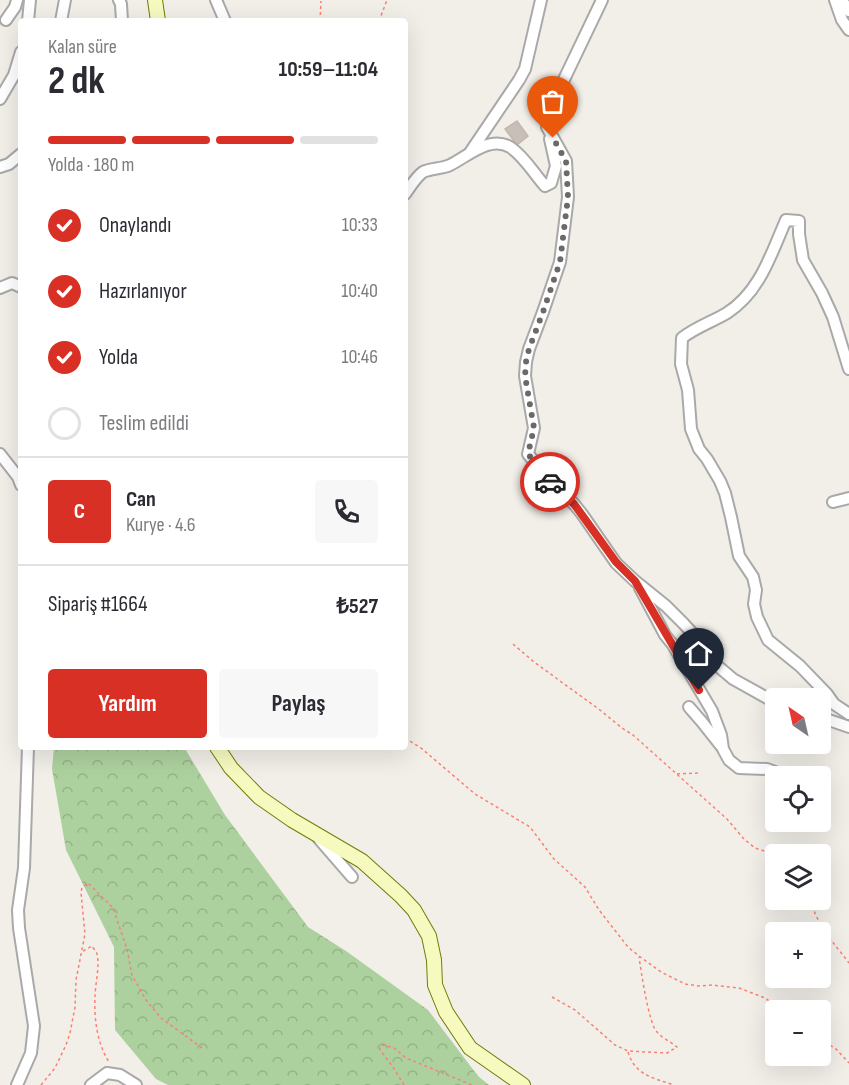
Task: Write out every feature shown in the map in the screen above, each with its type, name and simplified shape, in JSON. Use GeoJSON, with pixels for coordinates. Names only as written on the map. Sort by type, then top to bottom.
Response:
{"type":"FeatureCollection","features":[{"type":"Feature","properties":{"kind":"street"},"geometry":{"type":"LineString","coordinates":[[6,20],[17,0]]}},
{"type":"Feature","properties":{"kind":"street"},"geometry":{"type":"LineString","coordinates":[[28,18],[30,0]]}},
{"type":"Feature","properties":{"kind":"street"},"geometry":{"type":"LineString","coordinates":[[62,18],[65,0]]}},
{"type":"Feature","properties":{"kind":"street"},"geometry":{"type":"LineString","coordinates":[[119,0],[122,18]]}},
{"type":"Feature","properties":{"kind":"street"},"geometry":{"type":"LineString","coordinates":[[155,0],[158,18]]}},
{"type":"Feature","properties":{"kind":"street"},"geometry":{"type":"LineString","coordinates":[[216,0],[224,18]]}},
{"type":"Feature","properties":{"kind":"street"},"geometry":{"type":"LineString","coordinates":[[471,152],[525,69],[541,0]]}},
{"type":"Feature","properties":{"kind":"street"},"geometry":{"type":"LineString","coordinates":[[408,190],[424,172],[449,165],[471,152],[498,142],[510,147],[520,156],[546,186],[551,183],[556,166],[547,127],[547,115],[602,0]]}},
{"type":"Feature","properties":{"kind":"street"},"geometry":{"type":"LineString","coordinates":[[835,0],[842,20],[849,30]]}},
{"type":"Feature","properties":{"kind":"street"},"geometry":{"type":"LineString","coordinates":[[842,0],[849,11]]}},
{"type":"Feature","properties":{"kind":"street"},"geometry":{"type":"LineString","coordinates":[[0,99],[14,75],[18,62]]}},
{"type":"Feature","properties":{"kind":"street"},"geometry":{"type":"LineString","coordinates":[[547,127],[566,161],[568,197],[560,262],[526,362],[525,376],[534,428],[528,454],[553,485],[574,504],[616,562],[666,606],[694,635],[712,662],[734,679],[765,697]]}},
{"type":"Feature","properties":{"kind":"street"},"geometry":{"type":"LineString","coordinates":[[0,167],[9,164],[18,156]]}},
{"type":"Feature","properties":{"kind":"street"},"geometry":{"type":"LineString","coordinates":[[849,369],[833,317],[803,260],[799,221],[786,220],[763,273],[747,296],[727,313],[692,330],[682,339],[681,364],[688,390],[691,429],[699,449],[725,493],[739,556],[753,578],[757,617],[768,640],[800,666],[834,704],[849,714]]}},
{"type":"Feature","properties":{"kind":"street"},"geometry":{"type":"LineString","coordinates":[[0,288],[12,283],[18,286]]}},
{"type":"Feature","properties":{"kind":"street"},"geometry":{"type":"LineString","coordinates":[[0,454],[18,477]]}},
{"type":"Feature","properties":{"kind":"street"},"geometry":{"type":"LineString","coordinates":[[833,502],[849,498]]}},
{"type":"Feature","properties":{"kind":"street"},"geometry":{"type":"LineString","coordinates":[[635,581],[712,711],[721,735],[723,749]]}},
{"type":"Feature","properties":{"kind":"street"},"geometry":{"type":"LineString","coordinates":[[689,707],[711,732],[729,760],[739,768],[765,769]]}},
{"type":"Feature","properties":{"kind":"street"},"geometry":{"type":"LineString","coordinates":[[831,721],[849,727]]}},
{"type":"Feature","properties":{"kind":"street"},"geometry":{"type":"LineString","coordinates":[[17,1085],[31,1053],[34,1026],[18,910],[24,868],[28,750]]}},
{"type":"Feature","properties":{"kind":"street"},"geometry":{"type":"LineString","coordinates":[[219,750],[231,768],[259,797],[292,820],[362,861],[414,910],[429,936],[434,960],[435,985],[446,1012],[470,1048],[523,1085]]}},
{"type":"Feature","properties":{"kind":"street"},"geometry":{"type":"LineString","coordinates":[[314,832],[352,877]]}},
{"type":"Feature","properties":{"kind":"street"},"geometry":{"type":"LineString","coordinates":[[91,1085],[106,1073],[120,1075],[136,1085]]}},
{"type":"Feature","properties":{"kind":"path"},"geometry":{"type":"LineString","coordinates":[[380,18],[387,0]]}},
{"type":"Feature","properties":{"kind":"path"},"geometry":{"type":"LineString","coordinates":[[320,18],[321,1]]}},
{"type":"Feature","properties":{"kind":"path"},"geometry":{"type":"LineString","coordinates":[[513,644],[633,735],[727,819],[750,843],[765,851]]}},
{"type":"Feature","properties":{"kind":"path"},"geometry":{"type":"LineString","coordinates":[[408,740],[421,748],[475,794],[530,827],[554,859],[585,887],[599,910],[628,947],[661,972],[685,984],[739,988],[768,1000]]}},
{"type":"Feature","properties":{"kind":"path"},"geometry":{"type":"LineString","coordinates":[[676,774],[698,773]]}},
{"type":"Feature","properties":{"kind":"path"},"geometry":{"type":"LineString","coordinates":[[41,1085],[55,1068],[66,1045],[75,1007],[76,980],[85,934],[81,893],[82,887],[88,884],[113,908],[127,949],[132,975],[146,1000],[161,1018],[202,1048]]}},
{"type":"Feature","properties":{"kind":"path"},"geometry":{"type":"LineString","coordinates":[[814,910],[819,925],[849,963]]}},
{"type":"Feature","properties":{"kind":"path"},"geometry":{"type":"LineString","coordinates":[[83,951],[92,946],[97,954],[95,996],[98,1036],[107,1060],[120,1075]]}},
{"type":"Feature","properties":{"kind":"path"},"geometry":{"type":"LineString","coordinates":[[552,997],[574,1010],[615,1045],[628,1051],[667,1053],[677,1047],[656,1032],[648,1007],[639,956]]}},
{"type":"Feature","properties":{"kind":"path"},"geometry":{"type":"LineString","coordinates":[[404,1085],[380,1050],[383,1045],[394,1048],[406,1058],[472,1085]]}},
{"type":"Feature","properties":{"kind":"path"},"geometry":{"type":"LineString","coordinates":[[831,1046],[849,1063]]}},
{"type":"Feature","properties":{"kind":"path"},"geometry":{"type":"LineString","coordinates":[[628,1051],[633,1064],[642,1074],[674,1085]]}},
{"type":"Feature","properties":{"kind":"green space"},"geometry":{"type":"Polygon","coordinates":[[[54,750],[186,750],[225,815],[308,927],[346,951],[428,1010],[478,1076],[489,1085],[168,1085],[156,1079],[115,1030],[114,947],[66,850],[52,769],[54,750]]]}},
{"type":"Feature","properties":{"kind":"building"},"geometry":{"type":"Polygon","coordinates":[[[517,121],[528,136],[518,144],[505,129],[517,121]]]}},
{"type":"Feature","properties":{"kind":"way so far"},"geometry":{"type":"LineString","coordinates":[[550,482],[528,454],[534,428],[525,376],[529,349],[560,262],[566,223],[568,197],[566,161],[553,138]]}},
{"type":"Feature","properties":{"kind":"route"},"geometry":{"type":"LineString","coordinates":[[550,482],[574,504],[616,562],[635,581],[699,690]]}}]}
